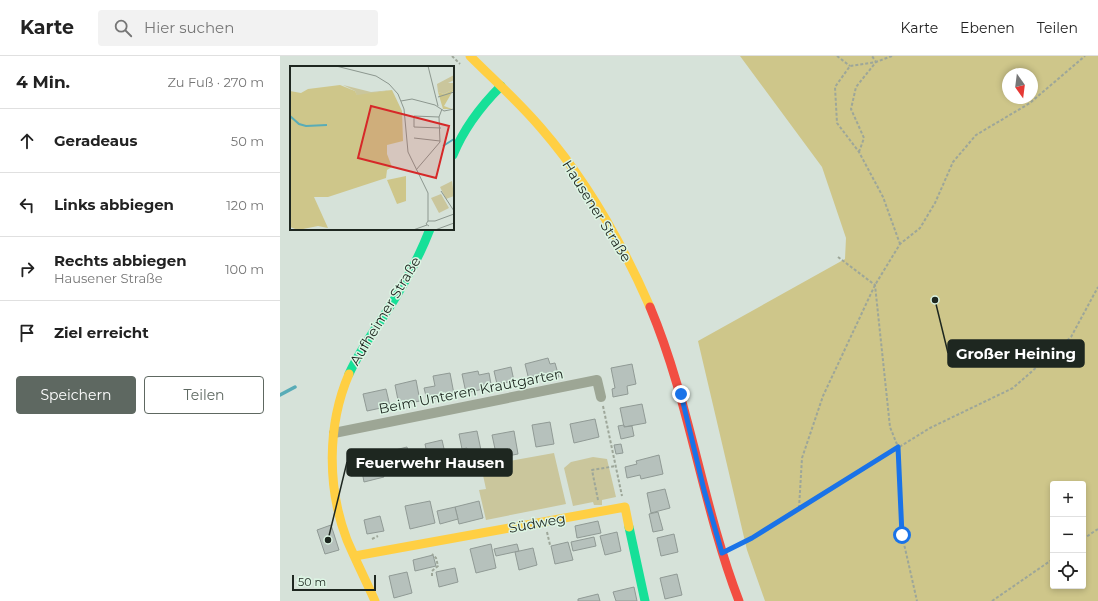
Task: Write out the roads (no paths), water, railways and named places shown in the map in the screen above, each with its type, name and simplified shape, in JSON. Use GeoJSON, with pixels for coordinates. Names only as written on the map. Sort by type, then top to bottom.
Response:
{"type":"FeatureCollection","features":[{"type":"Feature","properties":{"kind":"street","name":"Hausener Straße"},"geometry":{"type":"LineString","coordinates":[[470,56],[501,86],[550,139],[589,192],[622,246],[651,306],[681,394],[704,490],[729,578],[739,601]]}},
{"type":"Feature","properties":{"kind":"street"},"geometry":{"type":"LineString","coordinates":[[454,152],[456,146],[483,103],[501,86]]}},
{"type":"Feature","properties":{"kind":"street","name":"Aufheimer Straße"},"geometry":{"type":"LineString","coordinates":[[375,601],[347,539],[335,495],[332,470],[335,419],[340,398],[359,352],[397,296],[417,260],[430,230]]}},
{"type":"Feature","properties":{"kind":"street","name":"Beim Unteren Krautgarten"},"geometry":{"type":"LineString","coordinates":[[334,433],[597,380],[601,397]]}},
{"type":"Feature","properties":{"kind":"street","name":"Südweg"},"geometry":{"type":"LineString","coordinates":[[355,556],[625,507],[645,601]]}},
{"type":"Feature","properties":{"kind":"waterway"},"geometry":{"type":"LineString","coordinates":[[280,395],[295,387]]}},
{"type":"Feature","properties":{"kind":"place","name":"Großer Heining"},"geometry":{"type":"Point","coordinates":[935,300]}},
{"type":"Feature","properties":{"kind":"place","name":"Feuerwehr Hausen"},"geometry":{"type":"Point","coordinates":[328,540]}}]}
